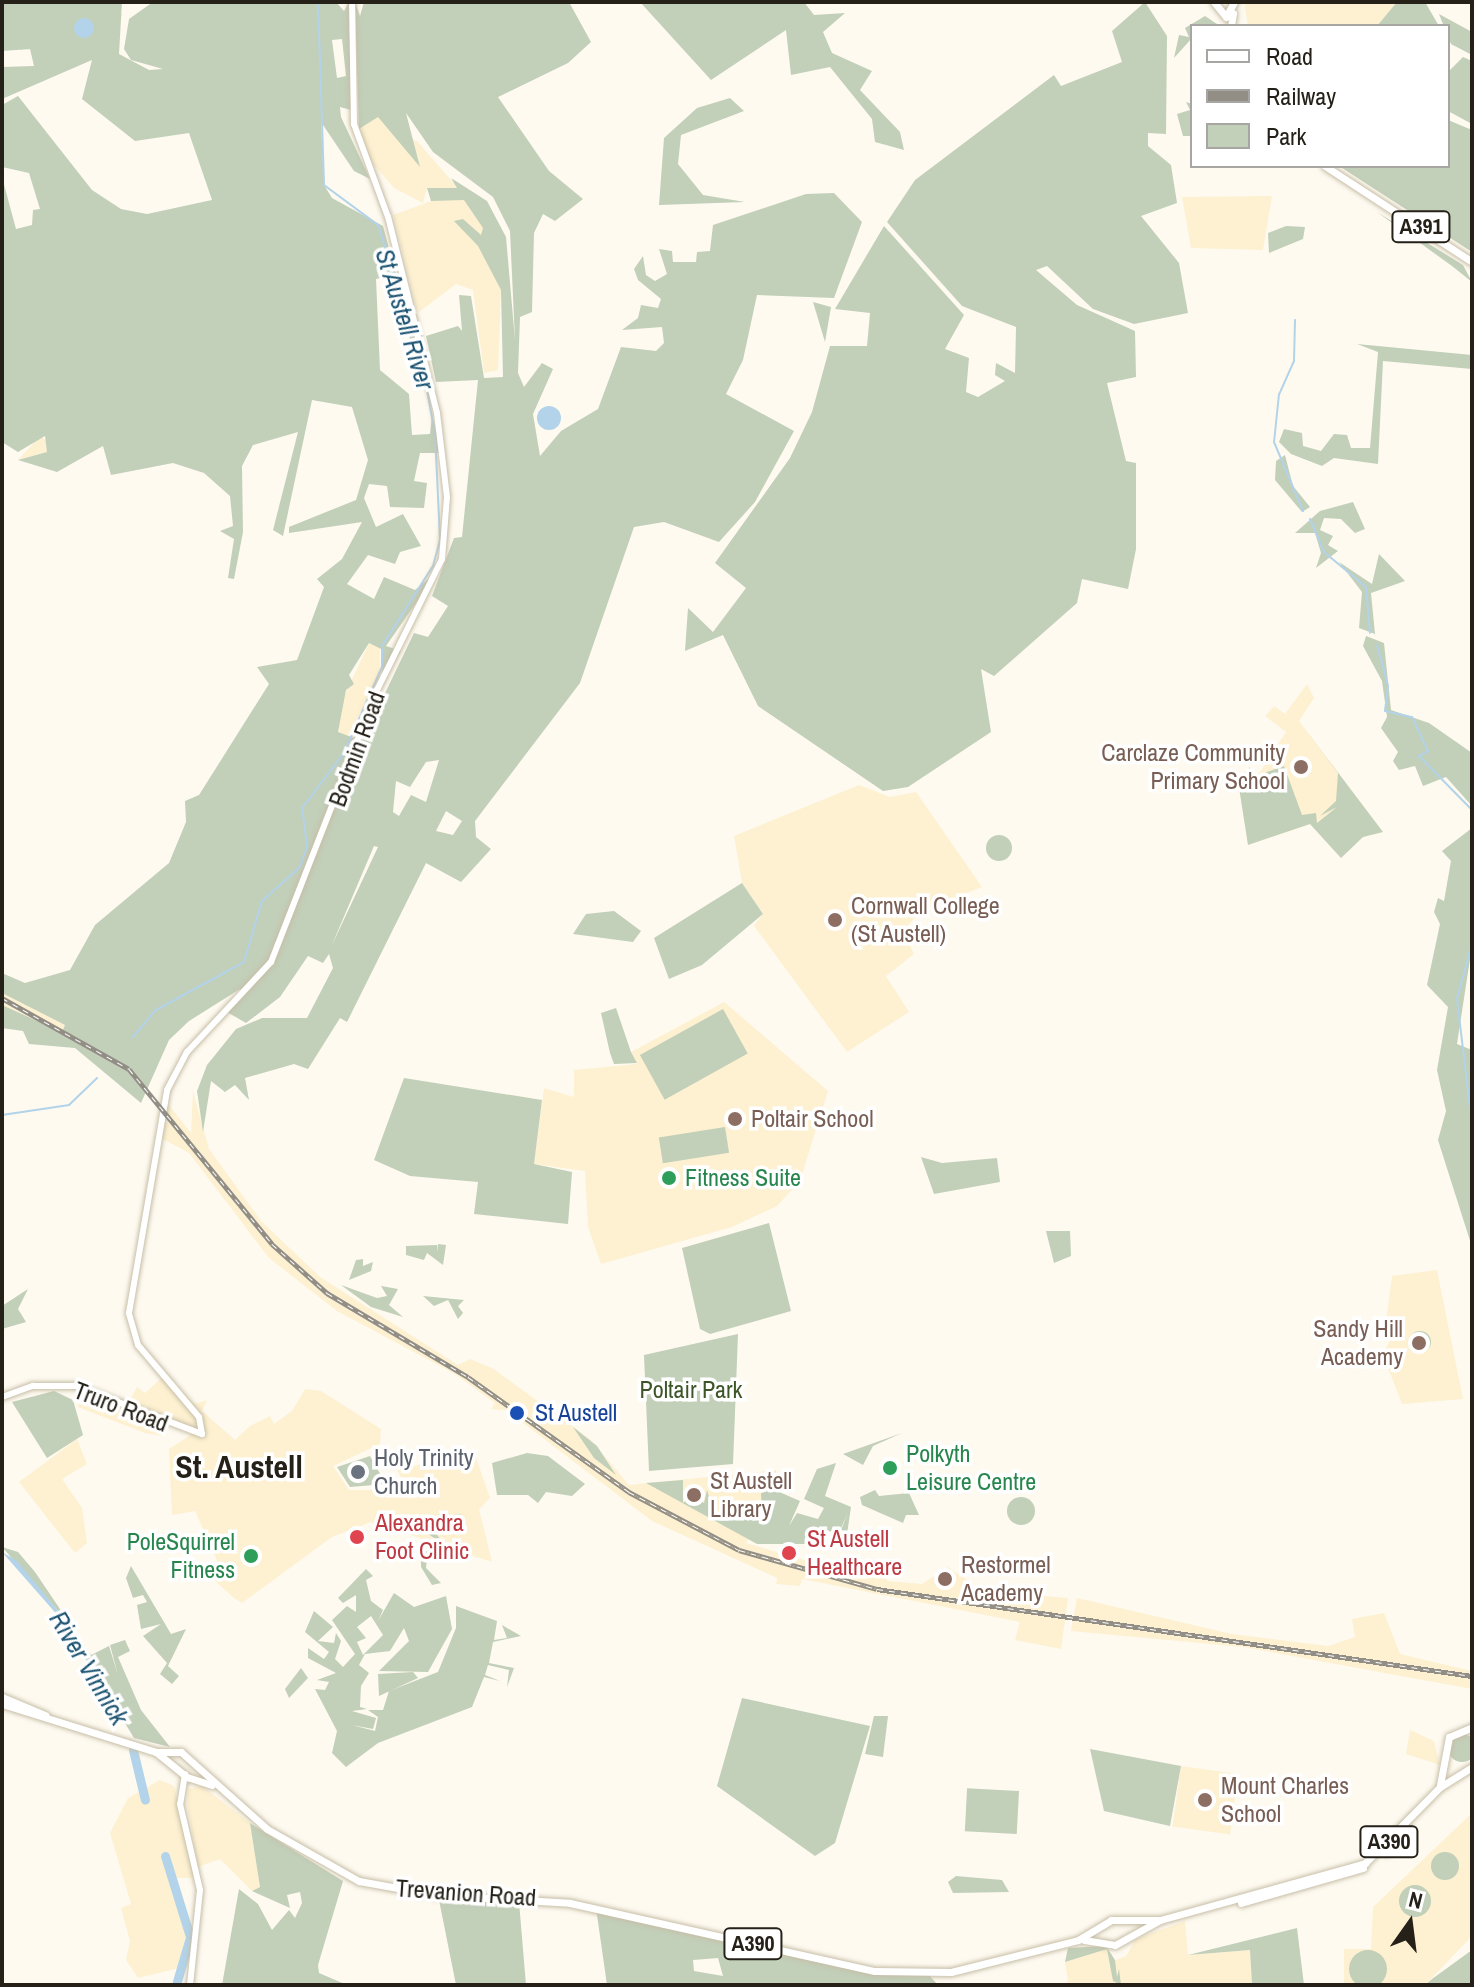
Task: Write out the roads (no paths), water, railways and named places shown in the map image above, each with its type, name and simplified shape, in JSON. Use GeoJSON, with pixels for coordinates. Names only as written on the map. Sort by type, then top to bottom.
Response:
{"type":"FeatureCollection","features":[{"type":"Feature","properties":{"kind":"highway"},"geometry":{"type":"LineString","coordinates":[[1214,2],[1220,16],[1228,24]]}},
{"type":"Feature","properties":{"kind":"highway"},"geometry":{"type":"LineString","coordinates":[[1230,24],[1234,2]]}},
{"type":"Feature","properties":{"kind":"highway"},"geometry":{"type":"LineString","coordinates":[[1220,16],[1233,13]]}},
{"type":"Feature","properties":{"kind":"highway","name":"A391"},"geometry":{"type":"LineString","coordinates":[[1328,168],[1472,262]]}},
{"type":"Feature","properties":{"kind":"highway","name":"A390"},"geometry":{"type":"LineString","coordinates":[[2,1697],[54,1720]]}},
{"type":"Feature","properties":{"kind":"highway","name":"A390"},"geometry":{"type":"LineString","coordinates":[[2,1704],[156,1752],[174,1759],[189,1776],[218,1787]]}},
{"type":"Feature","properties":{"kind":"highway"},"geometry":{"type":"LineString","coordinates":[[1440,1787],[1452,1732],[1472,1727]]}},
{"type":"Feature","properties":{"kind":"highway","name":"A390"},"geometry":{"type":"LineString","coordinates":[[1078,1940],[1102,1927],[1160,1920],[1329,1879],[1375,1856],[1440,1787],[1469,1767],[1446,1752]]}},
{"type":"Feature","properties":{"kind":"highway","name":"A390"},"geometry":{"type":"LineString","coordinates":[[174,1759],[184,1755],[218,1787]]}},
{"type":"Feature","properties":{"kind":"highway"},"geometry":{"type":"LineString","coordinates":[[189,1776],[195,1768]]}},
{"type":"Feature","properties":{"kind":"highway","name":"Trevanion Road"},"geometry":{"type":"LineString","coordinates":[[218,1787],[289,1844],[359,1881],[437,1895],[551,1900],[900,1974],[951,1972],[1078,1940]]}},
{"type":"Feature","properties":{"kind":"highway","name":"A390"},"geometry":{"type":"LineString","coordinates":[[1078,1940],[1104,1941],[1115,1945],[1126,1936],[1160,1920]]}},
{"type":"Feature","properties":{"kind":"highway"},"geometry":{"type":"LineString","coordinates":[[1122,1923],[1126,1936]]}},
{"type":"Feature","properties":{"kind":"highway"},"geometry":{"type":"LineString","coordinates":[[1102,1927],[1104,1941]]}},
{"type":"Feature","properties":{"kind":"main road","name":"Bodmin Road"},"geometry":{"type":"LineString","coordinates":[[193,1436],[202,1434],[201,1419],[138,1345],[129,1313],[167,1090],[187,1052],[271,962],[364,721],[446,544],[446,476],[428,359],[354,124],[352,2]]}},
{"type":"Feature","properties":{"kind":"main road","name":"Truro Road"},"geometry":{"type":"LineString","coordinates":[[2,1397],[33,1386],[76,1386],[193,1436]]}},
{"type":"Feature","properties":{"kind":"main road"},"geometry":{"type":"LineString","coordinates":[[189,1776],[180,1794],[200,1890],[190,1985]]}},
{"type":"Feature","properties":{"kind":"water"},"geometry":{"type":"Polygon","coordinates":[[[80,18],[88,18],[94,28],[88,38],[80,38],[74,32],[74,24],[80,18]]]}},
{"type":"Feature","properties":{"kind":"water"},"geometry":{"type":"Polygon","coordinates":[[[549,406],[558,409],[561,418],[558,427],[549,430],[540,427],[537,418],[540,409],[549,406]]]}},
{"type":"Feature","properties":{"kind":"water"},"geometry":{"type":"Polygon","coordinates":[[[2,1552],[17,1561],[59,1612],[134,1738],[60,1618],[2,1552]]]}},
{"type":"Feature","properties":{"kind":"waterway","name":"St Austell River"},"geometry":{"type":"LineString","coordinates":[[318,2],[324,185],[378,225],[420,356]]}},
{"type":"Feature","properties":{"kind":"waterway"},"geometry":{"type":"LineString","coordinates":[[1295,320],[1294,361],[1279,394],[1274,442],[1303,511]]}},
{"type":"Feature","properties":{"kind":"waterway","name":"St Austell River"},"geometry":{"type":"LineString","coordinates":[[382,646],[433,566],[440,539],[435,434],[424,374]]}},
{"type":"Feature","properties":{"kind":"waterway"},"geometry":{"type":"LineString","coordinates":[[1310,519],[1324,552],[1366,587],[1370,633]]}},
{"type":"Feature","properties":{"kind":"waterway"},"geometry":{"type":"LineString","coordinates":[[1377,645],[1388,686],[1385,711],[1412,717],[1428,751],[1419,756],[1472,810]]}},
{"type":"Feature","properties":{"kind":"waterway","name":"St Austell River"},"geometry":{"type":"LineString","coordinates":[[133,1037],[156,1010],[244,962],[262,901],[300,867],[307,847],[302,808],[344,753],[382,667],[382,649]]}},
{"type":"Feature","properties":{"kind":"waterway"},"geometry":{"type":"LineString","coordinates":[[1472,943],[1457,999],[1472,1124]]}},
{"type":"Feature","properties":{"kind":"waterway","name":"St Austell River"},"geometry":{"type":"LineString","coordinates":[[2,1115],[69,1105],[97,1078]]}},
{"type":"Feature","properties":{"kind":"waterway","name":"River Vinnick"},"geometry":{"type":"LineString","coordinates":[[133,1750],[145,1800]]}},
{"type":"Feature","properties":{"kind":"waterway","name":"River Vinnick"},"geometry":{"type":"LineString","coordinates":[[165,1856],[190,1937],[176,1985]]}},
{"type":"Feature","properties":{"kind":"railway"},"geometry":{"type":"LineString","coordinates":[[2,998],[129,1069],[272,1244],[327,1293],[468,1377],[629,1492],[739,1550],[877,1589],[1472,1676]]}},
{"type":"Feature","properties":{"kind":"place","name":"Carclaze Community Primary School"},"geometry":{"type":"Point","coordinates":[1301,767]}},
{"type":"Feature","properties":{"kind":"place","name":"Cornwall College (St Austell)"},"geometry":{"type":"Point","coordinates":[835,920]}},
{"type":"Feature","properties":{"kind":"place","name":"Poltair School"},"geometry":{"type":"Point","coordinates":[735,1119]}},
{"type":"Feature","properties":{"kind":"place","name":"Fitness Suite"},"geometry":{"type":"Point","coordinates":[669,1178]}},
{"type":"Feature","properties":{"kind":"place","name":"Sandy Hill Academy"},"geometry":{"type":"Point","coordinates":[1419,1343]}},
{"type":"Feature","properties":{"kind":"place","name":"St Austell"},"geometry":{"type":"Point","coordinates":[517,1413]}},
{"type":"Feature","properties":{"kind":"place","name":"Polkyth Leisure Centre"},"geometry":{"type":"Point","coordinates":[890,1468]}},
{"type":"Feature","properties":{"kind":"place","name":"Holy Trinity Church"},"geometry":{"type":"Point","coordinates":[358,1472]}},
{"type":"Feature","properties":{"kind":"place","name":"St Austell Library"},"geometry":{"type":"Point","coordinates":[694,1495]}},
{"type":"Feature","properties":{"kind":"place","name":"Alexandra Foot Clinic"},"geometry":{"type":"Point","coordinates":[357,1537]}},
{"type":"Feature","properties":{"kind":"place","name":"St Austell Healthcare"},"geometry":{"type":"Point","coordinates":[789,1553]}},
{"type":"Feature","properties":{"kind":"place","name":"PoleSquirrel Fitness"},"geometry":{"type":"Point","coordinates":[251,1556]}},
{"type":"Feature","properties":{"kind":"place","name":"Restormel Academy"},"geometry":{"type":"Point","coordinates":[945,1579]}},
{"type":"Feature","properties":{"kind":"place","name":"Mount Charles School"},"geometry":{"type":"Point","coordinates":[1205,1800]}},
{"type":"Feature","properties":{"kind":"district","name":"St. Austell"},"geometry":{"type":"Point","coordinates":[239,1467]}},
{"type":"Feature","properties":{"kind":"park label","name":"Poltair Park"},"geometry":{"type":"Point","coordinates":[691,1390]}}]}
